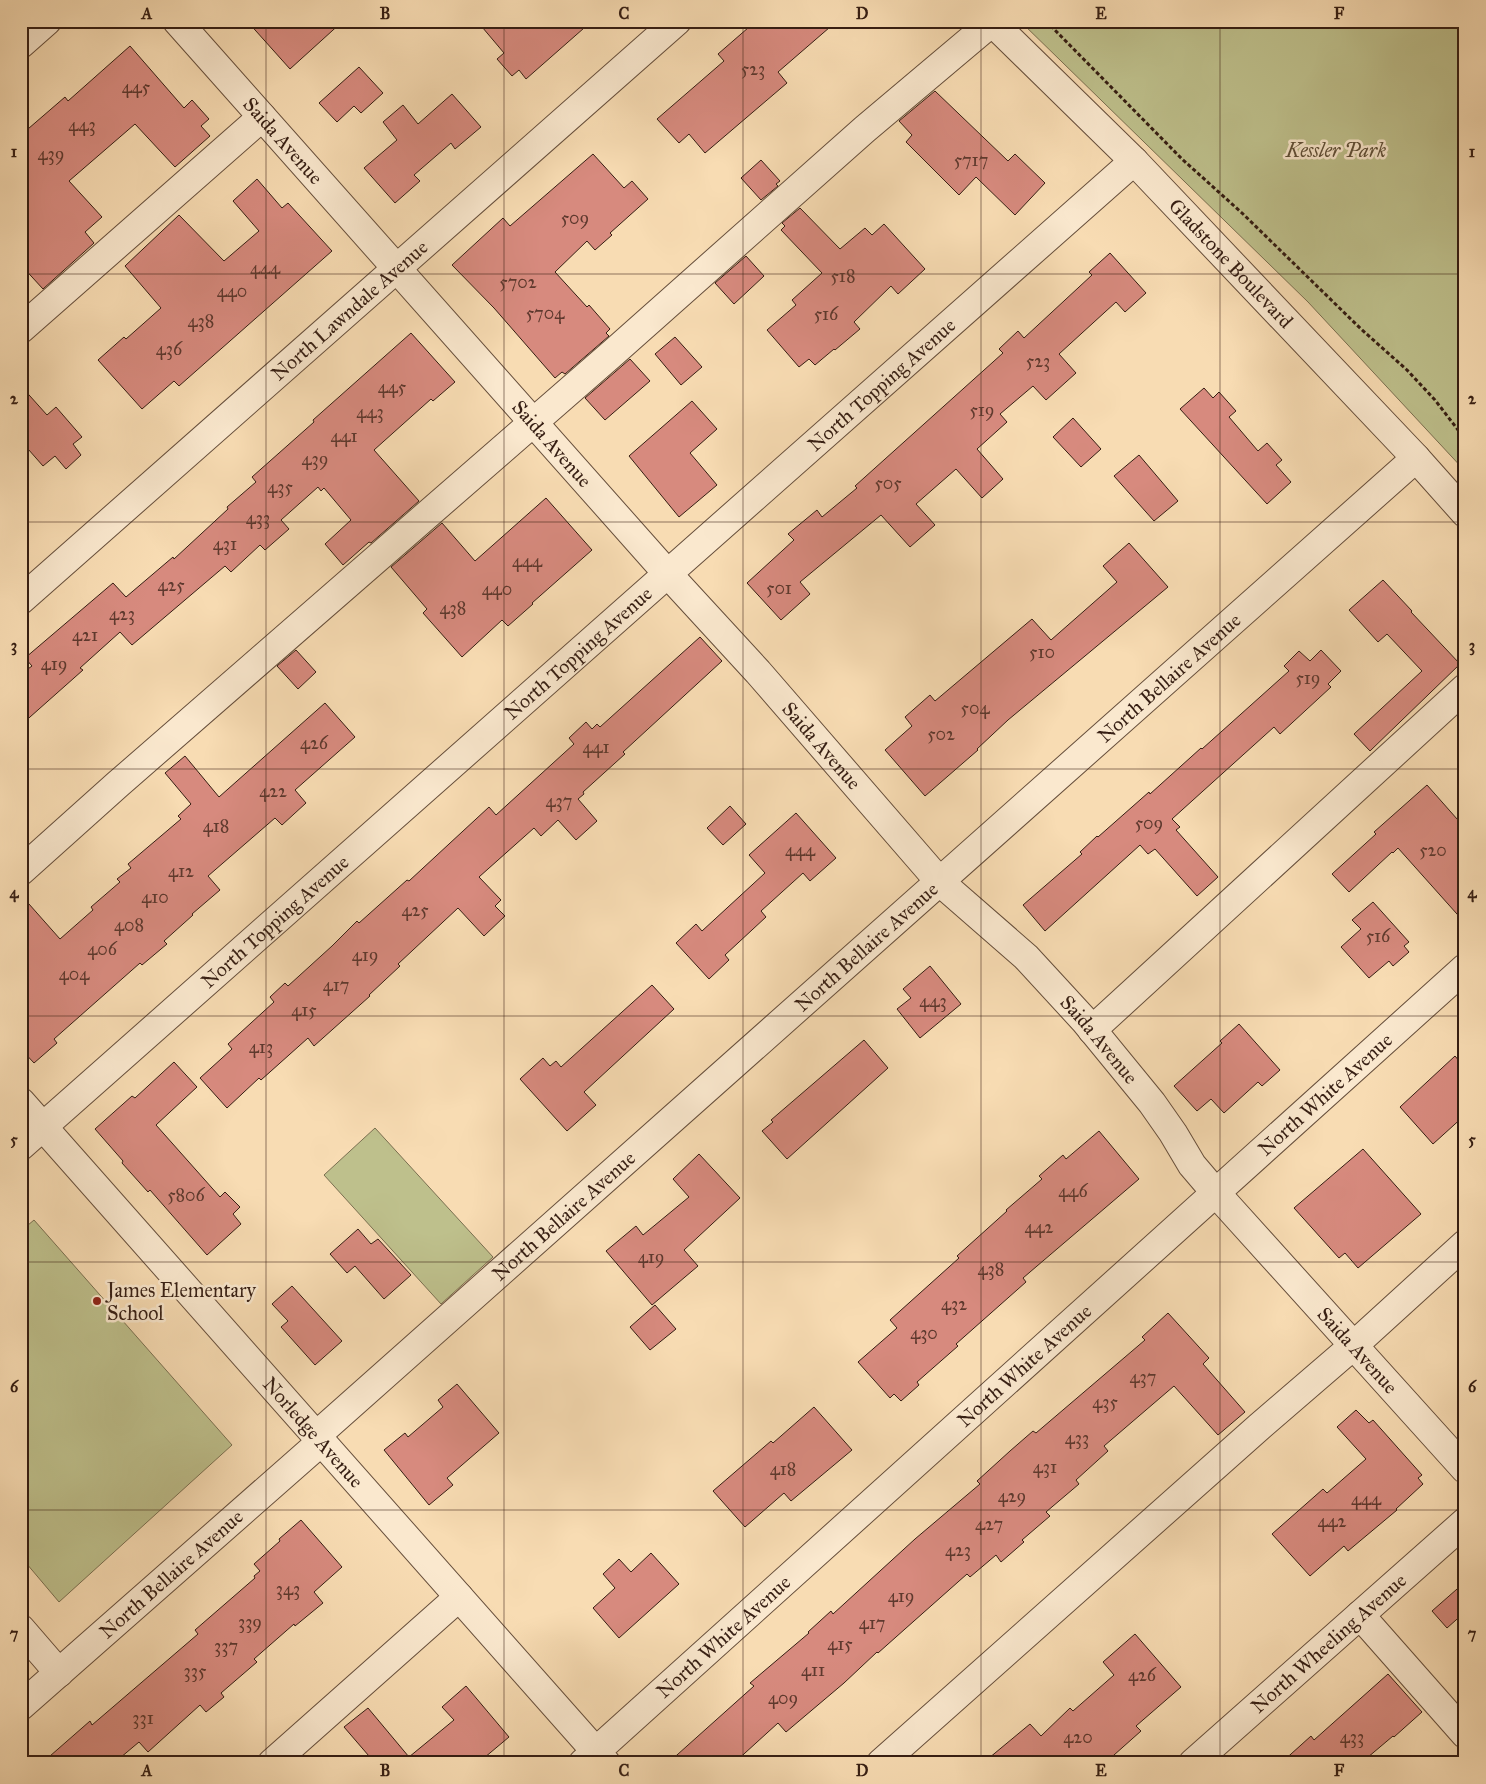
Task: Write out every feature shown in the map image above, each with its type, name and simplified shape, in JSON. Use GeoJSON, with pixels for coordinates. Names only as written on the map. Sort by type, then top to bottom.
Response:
{"type":"FeatureCollection","features":[{"type":"Feature","properties":{"kind":"street"},"geometry":{"type":"LineString","coordinates":[[21,44],[47,21]]}},
{"type":"Feature","properties":{"kind":"street","name":"Saida Avenue"},"geometry":{"type":"LineString","coordinates":[[177,21],[667,573],[758,672],[940,882],[1026,957],[1092,1030],[1152,1103],[1192,1165],[1465,1470]]}},
{"type":"Feature","properties":{"kind":"street","name":"North Lawndale Avenue"},"geometry":{"type":"LineString","coordinates":[[21,600],[677,21]]}},
{"type":"Feature","properties":{"kind":"street"},"geometry":{"type":"LineString","coordinates":[[21,871],[865,129],[992,22]]}},
{"type":"Feature","properties":{"kind":"street","name":"Gladstone Boulevard"},"geometry":{"type":"LineString","coordinates":[[992,22],[1134,161],[1465,512]]}},
{"type":"Feature","properties":{"kind":"street"},"geometry":{"type":"LineString","coordinates":[[21,329],[262,117]]}},
{"type":"Feature","properties":{"kind":"street","name":"North Topping Avenue"},"geometry":{"type":"LineString","coordinates":[[21,1146],[1134,161]]}},
{"type":"Feature","properties":{"kind":"street","name":"North Bellaire Avenue"},"geometry":{"type":"LineString","coordinates":[[21,1706],[1416,458]]}},
{"type":"Feature","properties":{"kind":"street"},"geometry":{"type":"LineString","coordinates":[[1092,1030],[1465,688]]}},
{"type":"Feature","properties":{"kind":"street","name":"North White Avenue"},"geometry":{"type":"LineString","coordinates":[[595,1759],[1215,1192],[1465,968]]}},
{"type":"Feature","properties":{"kind":"street","name":"Norledge Avenue"},"geometry":{"type":"LineString","coordinates":[[21,1102],[459,1597],[595,1759]]}},
{"type":"Feature","properties":{"kind":"street"},"geometry":{"type":"LineString","coordinates":[[881,1763],[1353,1346],[1465,1244]]}},
{"type":"Feature","properties":{"kind":"street","name":"North Wheeling Avenue"},"geometry":{"type":"LineString","coordinates":[[1193,1763],[1465,1522]]}},
{"type":"Feature","properties":{"kind":"street"},"geometry":{"type":"LineString","coordinates":[[272,1763],[459,1597]]}},
{"type":"Feature","properties":{"kind":"street"},"geometry":{"type":"LineString","coordinates":[[1360,1615],[1465,1734]]}},
{"type":"Feature","properties":{"kind":"street"},"geometry":{"type":"LineString","coordinates":[[22,1630],[59,1673]]}},
{"type":"Feature","properties":{"kind":"path"},"geometry":{"type":"LineString","coordinates":[[1046,21],[1182,159],[1242,213],[1407,370],[1435,400],[1465,440]]}},
{"type":"Feature","properties":{"kind":"path"},"geometry":{"type":"LineString","coordinates":[[1459,21],[1465,26]]}},
{"type":"Feature","properties":{"kind":"green space","name":"Kessler Park"},"geometry":{"type":"Polygon","coordinates":[[[1020,21],[1465,21],[1465,471],[1308,302],[1020,21]]]}},
{"type":"Feature","properties":{"kind":"green space"},"geometry":{"type":"Polygon","coordinates":[[[375,1128],[493,1257],[441,1304],[324,1175],[375,1128]]]}},
{"type":"Feature","properties":{"kind":"green space"},"geometry":{"type":"Polygon","coordinates":[[[34,1220],[232,1445],[59,1602],[21,1557],[21,1231],[34,1220]]]}},
{"type":"Feature","properties":{"kind":"building"},"geometry":{"type":"Polygon","coordinates":[[[247,21],[343,21],[290,69],[247,21]]]}},
{"type":"Feature","properties":{"kind":"building"},"geometry":{"type":"Polygon","coordinates":[[[477,21],[592,21],[526,79],[519,70],[512,76],[497,59],[504,53],[477,21]]]}},
{"type":"Feature","properties":{"kind":"building"},"geometry":{"type":"Polygon","coordinates":[[[756,21],[837,21],[778,72],[787,83],[705,153],[689,134],[679,143],[657,119],[724,61],[718,54],[756,21]]]}},
{"type":"Feature","properties":{"kind":"building"},"geometry":{"type":"Polygon","coordinates":[[[130,46],[184,108],[192,100],[209,119],[201,126],[210,136],[175,167],[135,124],[69,181],[102,217],[85,232],[94,243],[43,289],[21,265],[21,135],[65,97],[68,101],[130,46]]]}},
{"type":"Feature","properties":{"kind":"building"},"geometry":{"type":"Polygon","coordinates":[[[359,67],[383,93],[361,113],[354,106],[337,122],[319,103],[359,67]]]}},
{"type":"Feature","properties":{"kind":"building"},"geometry":{"type":"Polygon","coordinates":[[[935,91],[1008,161],[1015,154],[1045,183],[1015,215],[976,177],[959,195],[906,142],[912,135],[899,121],[935,91]]]}},
{"type":"Feature","properties":{"kind":"building"},"geometry":{"type":"Polygon","coordinates":[[[452,94],[481,127],[455,149],[451,143],[414,175],[420,181],[395,203],[364,168],[397,140],[383,122],[403,105],[418,124],[452,94]]]}},
{"type":"Feature","properties":{"kind":"building"},"geometry":{"type":"Polygon","coordinates":[[[593,154],[624,188],[632,181],[648,199],[610,233],[612,235],[595,250],[587,241],[555,272],[587,307],[589,305],[610,329],[606,333],[609,336],[565,374],[562,372],[555,378],[494,308],[452,265],[503,218],[510,226],[593,154]]]}},
{"type":"Feature","properties":{"kind":"building"},"geometry":{"type":"Polygon","coordinates":[[[761,160],[780,181],[776,184],[778,186],[761,200],[741,178],[761,160]]]}},
{"type":"Feature","properties":{"kind":"building"},"geometry":{"type":"Polygon","coordinates":[[[257,179],[282,208],[288,203],[332,251],[179,386],[174,381],[142,409],[98,360],[124,337],[126,339],[161,308],[125,266],[179,215],[224,261],[259,231],[233,201],[257,179]]]}},
{"type":"Feature","properties":{"kind":"building"},"geometry":{"type":"Polygon","coordinates":[[[800,208],[840,249],[865,228],[872,235],[884,224],[925,269],[898,294],[891,286],[854,322],[860,329],[835,350],[815,365],[809,359],[799,367],[767,330],[796,305],[792,300],[822,273],[781,230],[785,226],[782,223],[800,208]]]}},
{"type":"Feature","properties":{"kind":"building"},"geometry":{"type":"Polygon","coordinates":[[[1110,253],[1146,293],[1125,312],[1116,302],[1059,354],[1076,373],[1046,400],[1033,386],[1000,414],[1007,422],[977,449],[1003,479],[982,498],[956,469],[916,504],[935,525],[910,547],[881,515],[800,582],[810,594],[781,620],[747,583],[794,540],[788,534],[817,510],[822,517],[857,488],[855,486],[1003,353],[999,349],[1018,331],[1024,338],[1092,275],[1089,272],[1110,253]]]}},
{"type":"Feature","properties":{"kind":"building"},"geometry":{"type":"Polygon","coordinates":[[[746,256],[764,276],[734,304],[715,283],[746,256]]]}},
{"type":"Feature","properties":{"kind":"building"},"geometry":{"type":"Polygon","coordinates":[[[411,333],[455,382],[433,401],[431,399],[374,450],[419,501],[343,565],[325,544],[351,520],[324,488],[321,491],[318,487],[281,520],[289,529],[265,550],[260,545],[231,572],[225,566],[132,645],[120,632],[80,668],[83,670],[21,725],[21,674],[32,666],[25,658],[113,583],[126,597],[173,557],[174,559],[228,509],[227,507],[256,482],[252,477],[411,333]]]}},
{"type":"Feature","properties":{"kind":"building"},"geometry":{"type":"Polygon","coordinates":[[[675,337],[702,367],[681,385],[655,354],[675,337]]]}},
{"type":"Feature","properties":{"kind":"building"},"geometry":{"type":"Polygon","coordinates":[[[630,359],[650,381],[605,420],[585,398],[630,359]]]}},
{"type":"Feature","properties":{"kind":"building"},"geometry":{"type":"Polygon","coordinates":[[[21,386],[47,415],[56,407],[82,437],[73,444],[81,455],[66,469],[55,456],[43,466],[21,441],[21,386]]]}},
{"type":"Feature","properties":{"kind":"building"},"geometry":{"type":"Polygon","coordinates":[[[1204,388],[1213,398],[1219,392],[1236,411],[1229,417],[1258,451],[1267,443],[1282,460],[1276,465],[1291,482],[1267,504],[1180,409],[1204,388]]]}},
{"type":"Feature","properties":{"kind":"building"},"geometry":{"type":"Polygon","coordinates":[[[692,401],[717,429],[690,453],[717,485],[679,517],[629,456],[692,401]]]}},
{"type":"Feature","properties":{"kind":"building"},"geometry":{"type":"Polygon","coordinates":[[[1073,418],[1101,449],[1081,467],[1053,437],[1073,418]]]}},
{"type":"Feature","properties":{"kind":"building"},"geometry":{"type":"Polygon","coordinates":[[[1139,455],[1178,501],[1154,521],[1114,476],[1139,455]]]}},
{"type":"Feature","properties":{"kind":"building"},"geometry":{"type":"Polygon","coordinates":[[[546,498],[592,550],[508,626],[502,620],[462,657],[423,613],[427,609],[391,567],[442,523],[475,561],[546,498]]]}},
{"type":"Feature","properties":{"kind":"building"},"geometry":{"type":"Polygon","coordinates":[[[1129,543],[1168,587],[1008,720],[978,750],[925,796],[885,750],[912,726],[905,717],[930,695],[935,701],[1032,619],[1051,640],[1117,582],[1103,566],[1129,543]]]}},
{"type":"Feature","properties":{"kind":"building"},"geometry":{"type":"Polygon","coordinates":[[[1383,580],[1460,664],[1370,751],[1354,734],[1422,671],[1387,634],[1378,642],[1349,610],[1383,580]]]}},
{"type":"Feature","properties":{"kind":"building"},"geometry":{"type":"Polygon","coordinates":[[[700,637],[722,661],[623,752],[625,754],[583,792],[584,794],[578,799],[597,821],[576,840],[558,820],[541,836],[534,828],[479,877],[501,900],[495,906],[505,916],[484,936],[458,908],[398,964],[400,966],[370,996],[314,1046],[308,1038],[261,1080],[259,1078],[227,1108],[200,1078],[232,1049],[228,1044],[274,1002],[270,997],[285,983],[288,986],[357,921],[359,923],[407,880],[409,881],[489,807],[496,815],[574,744],[569,738],[586,722],[592,729],[597,724],[600,727],[700,637]]]}},
{"type":"Feature","properties":{"kind":"building"},"geometry":{"type":"Polygon","coordinates":[[[296,650],[316,672],[298,689],[277,666],[296,650]]]}},
{"type":"Feature","properties":{"kind":"building"},"geometry":{"type":"Polygon","coordinates":[[[1321,650],[1341,671],[1328,684],[1331,687],[1280,734],[1274,727],[1172,819],[1180,827],[1176,830],[1218,877],[1197,896],[1155,849],[1148,854],[1140,845],[1045,931],[1023,905],[1082,854],[1080,852],[1097,836],[1149,792],[1150,794],[1289,671],[1284,666],[1299,651],[1310,661],[1321,650]]]}},
{"type":"Feature","properties":{"kind":"building"},"geometry":{"type":"Polygon","coordinates":[[[325,703],[355,737],[295,790],[306,803],[282,825],[275,818],[208,876],[220,890],[164,941],[167,944],[142,965],[140,963],[54,1039],[57,1043],[34,1063],[21,1049],[21,895],[60,939],[93,910],[91,907],[120,882],[117,879],[131,868],[128,864],[181,819],[178,816],[191,804],[165,773],[185,756],[219,797],[325,703]]]}},
{"type":"Feature","properties":{"kind":"building"},"geometry":{"type":"Polygon","coordinates":[[[1427,785],[1465,828],[1465,923],[1398,848],[1349,892],[1332,874],[1376,834],[1374,832],[1427,785]]]}},
{"type":"Feature","properties":{"kind":"building"},"geometry":{"type":"Polygon","coordinates":[[[730,806],[746,824],[723,845],[707,828],[730,806]]]}},
{"type":"Feature","properties":{"kind":"building"},"geometry":{"type":"Polygon","coordinates":[[[796,813],[836,858],[810,881],[803,873],[761,911],[766,917],[725,955],[729,960],[709,979],[676,943],[696,924],[702,931],[765,873],[749,855],[796,813]]]}},
{"type":"Feature","properties":{"kind":"building"},"geometry":{"type":"Polygon","coordinates":[[[1373,902],[1409,942],[1404,946],[1409,952],[1393,966],[1389,961],[1369,978],[1341,947],[1361,929],[1352,920],[1373,902]]]}},
{"type":"Feature","properties":{"kind":"building"},"geometry":{"type":"Polygon","coordinates":[[[930,966],[961,1004],[920,1038],[897,1009],[911,998],[903,989],[930,966]]]}},
{"type":"Feature","properties":{"kind":"building"},"geometry":{"type":"Polygon","coordinates":[[[652,985],[674,1009],[584,1092],[596,1105],[567,1131],[520,1079],[543,1058],[550,1066],[556,1061],[561,1067],[652,985]]]}},
{"type":"Feature","properties":{"kind":"building"},"geometry":{"type":"Polygon","coordinates":[[[1239,1024],[1280,1070],[1262,1086],[1258,1082],[1224,1113],[1211,1099],[1197,1111],[1174,1086],[1222,1043],[1220,1041],[1239,1024]]]}},
{"type":"Feature","properties":{"kind":"building"},"geometry":{"type":"Polygon","coordinates":[[[864,1040],[888,1068],[787,1159],[762,1131],[773,1122],[771,1120],[864,1040]]]}},
{"type":"Feature","properties":{"kind":"building"},"geometry":{"type":"Polygon","coordinates":[[[1455,1056],[1465,1068],[1465,1115],[1433,1144],[1400,1107],[1455,1056]]]}},
{"type":"Feature","properties":{"kind":"building"},"geometry":{"type":"Polygon","coordinates":[[[174,1062],[197,1087],[156,1125],[220,1197],[225,1192],[240,1207],[233,1214],[241,1224],[207,1255],[150,1190],[148,1192],[122,1163],[123,1161],[95,1129],[132,1096],[135,1098],[174,1062]]]}},
{"type":"Feature","properties":{"kind":"building"},"geometry":{"type":"Polygon","coordinates":[[[1099,1131],[1139,1179],[1023,1278],[1026,1282],[956,1344],[958,1346],[917,1382],[919,1385],[901,1401],[894,1394],[890,1398],[858,1362],[897,1328],[890,1320],[959,1258],[957,1256],[1006,1210],[1042,1179],[1039,1176],[1063,1155],[1066,1159],[1099,1131]]]}},
{"type":"Feature","properties":{"kind":"building"},"geometry":{"type":"Polygon","coordinates":[[[1363,1149],[1421,1214],[1358,1268],[1345,1253],[1339,1258],[1294,1208],[1363,1149]]]}},
{"type":"Feature","properties":{"kind":"building"},"geometry":{"type":"Polygon","coordinates":[[[699,1154],[740,1198],[684,1250],[698,1266],[652,1305],[606,1251],[636,1226],[643,1235],[689,1197],[673,1179],[699,1154]]]}},
{"type":"Feature","properties":{"kind":"building"},"geometry":{"type":"Polygon","coordinates":[[[358,1229],[371,1244],[378,1239],[411,1275],[384,1299],[355,1266],[347,1273],[330,1254],[358,1229]]]}},
{"type":"Feature","properties":{"kind":"building"},"geometry":{"type":"Polygon","coordinates":[[[292,1286],[342,1341],[315,1365],[281,1327],[288,1321],[272,1304],[292,1286]]]}},
{"type":"Feature","properties":{"kind":"building"},"geometry":{"type":"Polygon","coordinates":[[[655,1305],[676,1329],[650,1350],[630,1327],[655,1305]]]}},
{"type":"Feature","properties":{"kind":"building"},"geometry":{"type":"Polygon","coordinates":[[[1168,1313],[1209,1358],[1203,1364],[1245,1412],[1218,1435],[1174,1386],[1104,1446],[1108,1451],[1076,1480],[1079,1484],[1046,1512],[1050,1516],[1022,1540],[1024,1542],[1001,1562],[996,1555],[970,1577],[967,1574],[786,1732],[778,1723],[734,1763],[668,1763],[754,1686],[750,1683],[809,1633],[831,1611],[833,1614],[915,1539],[980,1484],[977,1481],[1010,1451],[1033,1431],[1036,1433],[1145,1340],[1142,1337],[1168,1313]]]}},
{"type":"Feature","properties":{"kind":"building"},"geometry":{"type":"Polygon","coordinates":[[[457,1384],[499,1433],[447,1478],[453,1485],[429,1505],[384,1450],[405,1433],[408,1437],[443,1407],[438,1400],[457,1384]]]}},
{"type":"Feature","properties":{"kind":"building"},"geometry":{"type":"Polygon","coordinates":[[[814,1407],[852,1450],[791,1501],[784,1493],[745,1527],[713,1491],[814,1407]]]}},
{"type":"Feature","properties":{"kind":"building"},"geometry":{"type":"Polygon","coordinates":[[[1356,1410],[1369,1423],[1373,1420],[1422,1475],[1418,1478],[1423,1484],[1397,1510],[1348,1551],[1344,1546],[1310,1576],[1272,1534],[1323,1489],[1327,1493],[1366,1459],[1337,1427],[1356,1410]]]}},
{"type":"Feature","properties":{"kind":"building"},"geometry":{"type":"Polygon","coordinates":[[[301,1520],[342,1567],[314,1592],[323,1603],[295,1626],[294,1624],[254,1659],[257,1662],[221,1693],[224,1697],[206,1712],[200,1705],[148,1752],[139,1742],[114,1763],[42,1763],[90,1721],[92,1725],[198,1634],[195,1630],[255,1578],[254,1576],[260,1571],[254,1564],[301,1520]]]}},
{"type":"Feature","properties":{"kind":"building"},"geometry":{"type":"Polygon","coordinates":[[[651,1553],[679,1584],[619,1638],[593,1608],[615,1588],[603,1574],[619,1559],[631,1572],[651,1553]]]}},
{"type":"Feature","properties":{"kind":"building"},"geometry":{"type":"Polygon","coordinates":[[[1465,1582],[1465,1612],[1447,1628],[1432,1611],[1465,1582]]]}},
{"type":"Feature","properties":{"kind":"building"},"geometry":{"type":"Polygon","coordinates":[[[1135,1634],[1181,1687],[1136,1726],[1141,1731],[1105,1763],[983,1763],[1030,1724],[1041,1736],[1070,1708],[1073,1711],[1114,1675],[1103,1662],[1135,1634]]]}},
{"type":"Feature","properties":{"kind":"building"},"geometry":{"type":"Polygon","coordinates":[[[1388,1674],[1422,1712],[1394,1737],[1361,1763],[1281,1763],[1311,1736],[1314,1740],[1388,1674]]]}},
{"type":"Feature","properties":{"kind":"building"},"geometry":{"type":"Polygon","coordinates":[[[466,1686],[509,1737],[478,1763],[375,1763],[344,1727],[368,1708],[409,1757],[454,1720],[442,1707],[466,1686]]]}},
{"type":"Feature","properties":{"kind":"place","name":"James Elementary School"},"geometry":{"type":"Point","coordinates":[97,1301]}}]}
